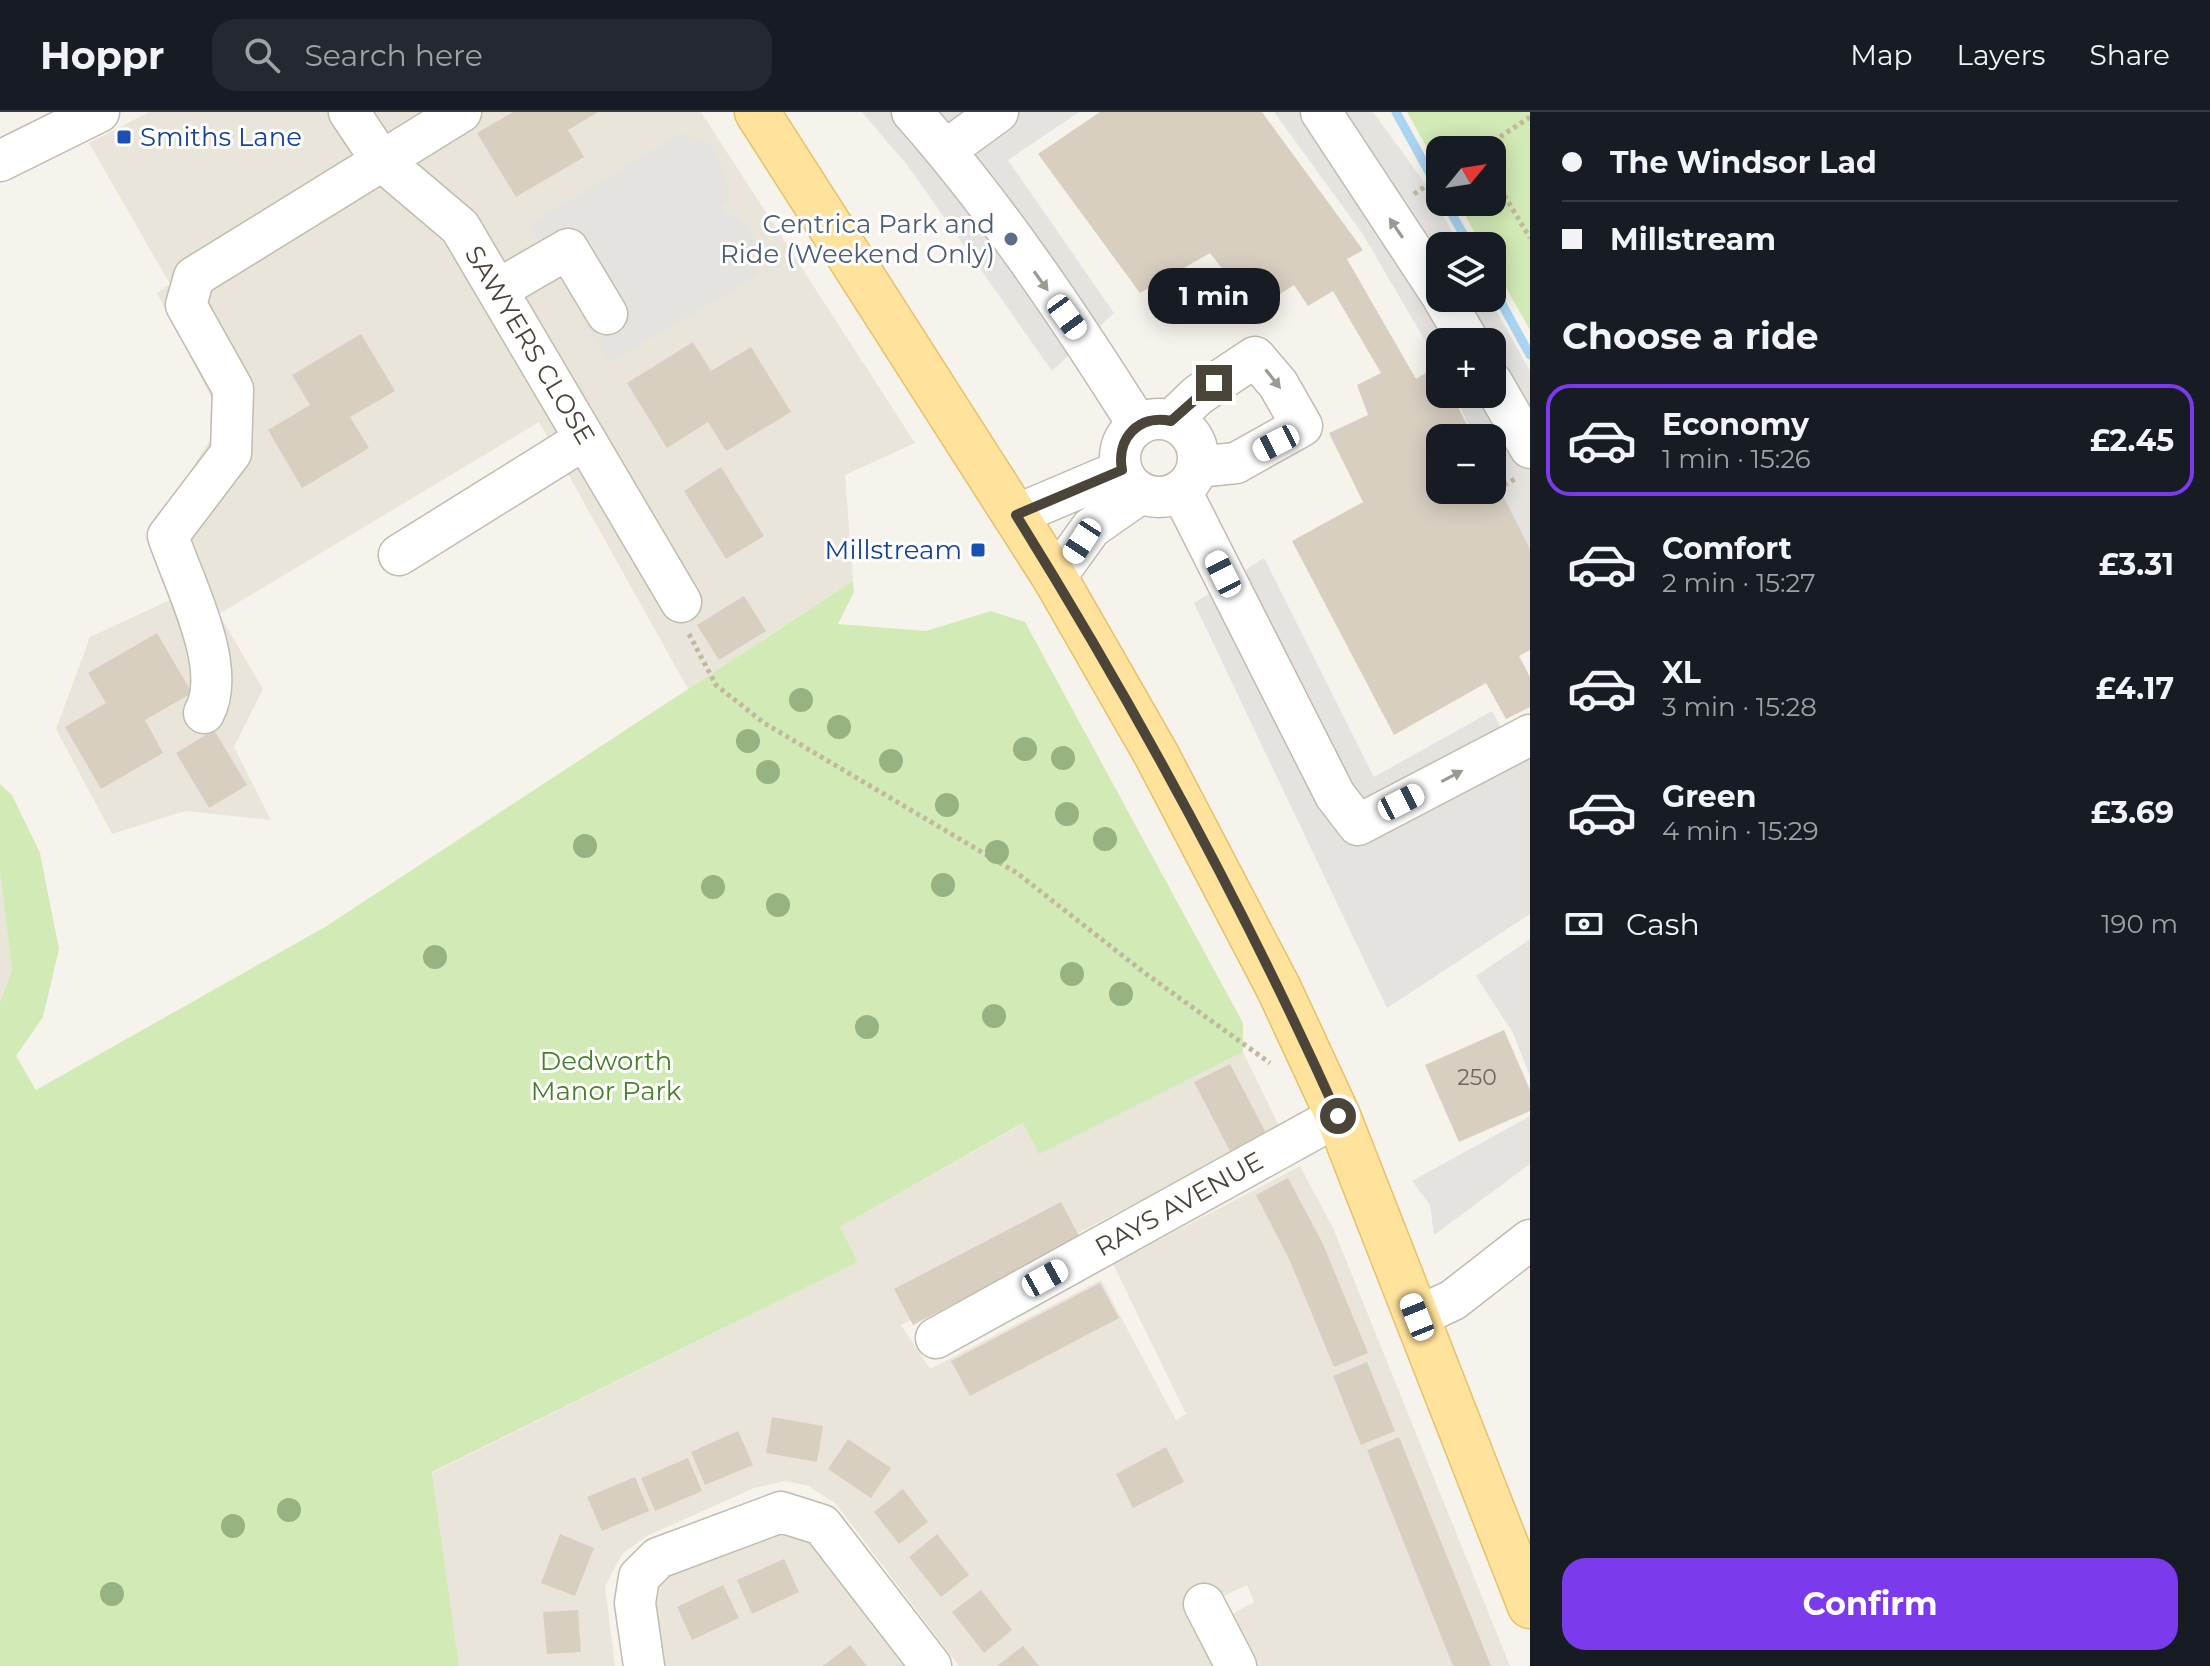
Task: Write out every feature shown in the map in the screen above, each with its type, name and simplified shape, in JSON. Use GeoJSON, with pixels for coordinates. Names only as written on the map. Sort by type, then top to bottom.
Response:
{"type":"FeatureCollection","features":[{"type":"Feature","properties":{"kind":"main road"},"geometry":{"type":"LineString","coordinates":[[757,112],[1055,578],[1156,754],[1279,989],[1338,1116],[1530,1606]]}},
{"type":"Feature","properties":{"kind":"street"},"geometry":{"type":"LineString","coordinates":[[0,161],[99,112]]}},
{"type":"Feature","properties":{"kind":"street","name":"SAWYERS CLOSE"},"geometry":{"type":"LineString","coordinates":[[349,112],[381,160],[460,227],[681,602]]}},
{"type":"Feature","properties":{"kind":"street"},"geometry":{"type":"LineString","coordinates":[[204,713],[213,698],[212,657],[168,536],[231,453],[233,389],[186,305],[194,277],[461,112]]}},
{"type":"Feature","properties":{"kind":"street"},"geometry":{"type":"LineString","coordinates":[[912,112],[946,150],[1085,340],[1155,423],[1190,435],[1196,446],[1189,479],[1335,795],[1358,825],[1530,735]]}},
{"type":"Feature","properties":{"kind":"street"},"geometry":{"type":"LineString","coordinates":[[946,150],[998,112]]}},
{"type":"Feature","properties":{"kind":"street"},"geometry":{"type":"LineString","coordinates":[[1321,112],[1426,272]]}},
{"type":"Feature","properties":{"kind":"street"},"geometry":{"type":"LineString","coordinates":[[497,290],[568,249],[607,314]]}},
{"type":"Feature","properties":{"kind":"street"},"geometry":{"type":"LineString","coordinates":[[1255,357],[1278,384],[1302,426],[1236,463],[1189,479],[1159,498],[1131,482],[1121,448],[1155,423],[1255,357]]}},
{"type":"Feature","properties":{"kind":"street"},"geometry":{"type":"LineString","coordinates":[[1506,406],[1530,448]]}},
{"type":"Feature","properties":{"kind":"street"},"geometry":{"type":"LineString","coordinates":[[399,555],[585,439]]}},
{"type":"Feature","properties":{"kind":"street"},"geometry":{"type":"LineString","coordinates":[[1016,515],[1131,482]]}},
{"type":"Feature","properties":{"kind":"street"},"geometry":{"type":"LineString","coordinates":[[1055,578],[1091,528],[1131,482]]}},
{"type":"Feature","properties":{"kind":"street","name":"RAYS AVENUE"},"geometry":{"type":"LineString","coordinates":[[936,1338],[1338,1116]]}},
{"type":"Feature","properties":{"kind":"street"},"geometry":{"type":"LineString","coordinates":[[1417,1317],[1453,1300],[1530,1240]]}},
{"type":"Feature","properties":{"kind":"street"},"geometry":{"type":"LineString","coordinates":[[644,1666],[635,1603],[639,1577],[658,1558],[781,1512],[822,1525],[931,1666]]}},
{"type":"Feature","properties":{"kind":"street"},"geometry":{"type":"LineString","coordinates":[[1204,1604],[1236,1666]]}},
{"type":"Feature","properties":{"kind":"path"},"geometry":{"type":"LineString","coordinates":[[1501,136],[1530,117]]}},
{"type":"Feature","properties":{"kind":"path"},"geometry":{"type":"LineString","coordinates":[[1506,198],[1530,238]]}},
{"type":"Feature","properties":{"kind":"path"},"geometry":{"type":"LineString","coordinates":[[681,602],[691,644],[716,685],[764,723],[1017,873],[1277,1069]]}},
{"type":"Feature","properties":{"kind":"shaded area"},"geometry":{"type":"Polygon","coordinates":[[[149,112],[701,112],[915,443],[845,475],[853,581],[688,689],[539,422],[219,614],[263,689],[234,747],[271,820],[185,811],[112,834],[56,729],[90,637],[172,599],[150,536],[210,440],[211,397],[157,293],[170,284],[89,143],[149,112]]]}},
{"type":"Feature","properties":{"kind":"shaded area","name":"Centrica Park and Ride (Weekend Only)"},"geometry":{"type":"Polygon","coordinates":[[[862,112],[1079,112],[1008,160],[1114,313],[1052,371],[908,166],[862,112]]]}},
{"type":"Feature","properties":{"kind":"shaded area"},"geometry":{"type":"Polygon","coordinates":[[[1274,112],[1373,112],[1426,185],[1426,216],[1444,216],[1452,232],[1426,232],[1426,312],[1497,312],[1506,328],[1426,328],[1426,342],[1362,233],[1274,112]]]}},
{"type":"Feature","properties":{"kind":"shaded area"},"geometry":{"type":"Polygon","coordinates":[[[681,133],[711,145],[726,177],[729,200],[722,206],[727,214],[740,217],[756,239],[748,258],[758,275],[609,363],[529,225],[681,133]]]}},
{"type":"Feature","properties":{"kind":"shaded area"},"geometry":{"type":"Polygon","coordinates":[[[1506,328],[1530,371],[1530,555],[1506,504],[1506,424],[1468,424],[1461,408],[1506,408],[1506,328]]]}},
{"type":"Feature","properties":{"kind":"shaded area"},"geometry":{"type":"Polygon","coordinates":[[[1264,558],[1374,777],[1492,711],[1511,747],[1530,738],[1530,914],[1387,1008],[1194,603],[1264,558]]]}},
{"type":"Feature","properties":{"kind":"shaded area"},"geometry":{"type":"Polygon","coordinates":[[[0,871],[12,971],[0,1002],[0,871]]]}},
{"type":"Feature","properties":{"kind":"shaded area"},"geometry":{"type":"Polygon","coordinates":[[[1530,939],[1530,1076],[1513,1033],[1476,976],[1530,939]]]}},
{"type":"Feature","properties":{"kind":"shaded area"},"geometry":{"type":"Polygon","coordinates":[[[1243,1052],[1280,1128],[901,1325],[930,1369],[1101,1280],[1176,1420],[1186,1414],[1113,1264],[1300,1166],[1333,1228],[1510,1666],[1246,1666],[1222,1620],[1254,1602],[1247,1585],[1185,1614],[1213,1666],[959,1666],[836,1504],[809,1486],[785,1481],[754,1488],[647,1536],[622,1554],[605,1586],[615,1666],[459,1666],[432,1473],[858,1262],[840,1227],[1024,1123],[1039,1153],[1243,1052]]]}},
{"type":"Feature","properties":{"kind":"shaded area"},"geometry":{"type":"Polygon","coordinates":[[[1530,1116],[1530,1164],[1434,1235],[1430,1205],[1412,1181],[1530,1116]]]}},
{"type":"Feature","properties":{"kind":"shaded area"},"geometry":{"type":"Polygon","coordinates":[[[772,1528],[803,1533],[906,1666],[661,1666],[650,1588],[663,1574],[772,1528]]]}},
{"type":"Feature","properties":{"kind":"green space"},"geometry":{"type":"Polygon","coordinates":[[[1407,112],[1530,112],[1530,330],[1506,288],[1506,232],[1474,232],[1466,216],[1506,216],[1506,136],[1426,136],[1426,146],[1407,112]]]}},
{"type":"Feature","properties":{"kind":"green space","name":"Dedworth Manor Park"},"geometry":{"type":"Polygon","coordinates":[[[853,581],[854,592],[838,624],[926,631],[991,611],[1025,622],[1243,1023],[1243,1052],[1039,1154],[1023,1123],[840,1227],[858,1262],[432,1472],[459,1666],[0,1666],[0,1002],[12,971],[0,871],[0,784],[12,795],[40,853],[59,949],[43,1017],[16,1056],[36,1090],[325,927],[853,581]]]}},
{"type":"Feature","properties":{"kind":"building"},"geometry":{"type":"Polygon","coordinates":[[[513,112],[598,112],[568,130],[584,157],[516,197],[477,133],[513,112]]]}},
{"type":"Feature","properties":{"kind":"building"},"geometry":{"type":"Polygon","coordinates":[[[1100,112],[1262,112],[1363,250],[1347,259],[1416,379],[1426,373],[1426,408],[1458,408],[1467,424],[1426,424],[1426,504],[1506,502],[1530,549],[1530,650],[1519,656],[1530,677],[1530,707],[1506,719],[1486,683],[1394,735],[1292,541],[1363,502],[1329,433],[1368,415],[1357,385],[1381,373],[1333,291],[1308,306],[1294,285],[1255,311],[1210,253],[1140,293],[1038,154],[1100,112]]]}},
{"type":"Feature","properties":{"kind":"building"},"geometry":{"type":"Polygon","coordinates":[[[361,334],[395,391],[350,417],[369,448],[302,488],[268,430],[310,405],[292,375],[361,334]]]}},
{"type":"Feature","properties":{"kind":"building"},"geometry":{"type":"Polygon","coordinates":[[[693,342],[711,371],[751,347],[791,412],[726,451],[708,422],[667,448],[627,383],[693,342]]]}},
{"type":"Feature","properties":{"kind":"building"},"geometry":{"type":"Polygon","coordinates":[[[721,467],[764,536],[726,559],[684,491],[721,467]]]}},
{"type":"Feature","properties":{"kind":"building"},"geometry":{"type":"Polygon","coordinates":[[[744,596],[766,631],[719,660],[697,625],[744,596]]]}},
{"type":"Feature","properties":{"kind":"building"},"geometry":{"type":"Polygon","coordinates":[[[157,633],[192,693],[145,720],[163,753],[101,789],[65,727],[106,703],[88,673],[157,633]]]}},
{"type":"Feature","properties":{"kind":"building"},"geometry":{"type":"Polygon","coordinates":[[[214,730],[247,785],[209,808],[176,753],[214,730]]]}},
{"type":"Feature","properties":{"kind":"building"},"geometry":{"type":"Polygon","coordinates":[[[1504,1030],[1530,1090],[1530,1111],[1459,1142],[1425,1065],[1504,1030]]]}},
{"type":"Feature","properties":{"kind":"building"},"geometry":{"type":"Polygon","coordinates":[[[1230,1064],[1268,1137],[1232,1155],[1194,1082],[1230,1064]]]}},
{"type":"Feature","properties":{"kind":"building"},"geometry":{"type":"Polygon","coordinates":[[[1288,1178],[1323,1244],[1368,1353],[1334,1367],[1290,1261],[1256,1195],[1288,1178]]]}},
{"type":"Feature","properties":{"kind":"building"},"geometry":{"type":"Polygon","coordinates":[[[1061,1202],[1080,1238],[913,1325],[894,1289],[1061,1202]]]}},
{"type":"Feature","properties":{"kind":"building"},"geometry":{"type":"Polygon","coordinates":[[[1100,1283],[1119,1318],[970,1396],[951,1361],[1100,1283]]]}},
{"type":"Feature","properties":{"kind":"building"},"geometry":{"type":"Polygon","coordinates":[[[1367,1362],[1395,1431],[1361,1445],[1333,1376],[1367,1362]]]}},
{"type":"Feature","properties":{"kind":"building"},"geometry":{"type":"Polygon","coordinates":[[[772,1417],[823,1426],[817,1462],[766,1453],[772,1417]]]}},
{"type":"Feature","properties":{"kind":"building"},"geometry":{"type":"Polygon","coordinates":[[[738,1431],[753,1465],[705,1485],[691,1452],[738,1431]]]}},
{"type":"Feature","properties":{"kind":"building"},"geometry":{"type":"Polygon","coordinates":[[[1399,1437],[1491,1666],[1453,1666],[1367,1450],[1399,1437]]]}},
{"type":"Feature","properties":{"kind":"building"},"geometry":{"type":"Polygon","coordinates":[[[848,1439],[891,1468],[871,1498],[828,1469],[848,1439]]]}},
{"type":"Feature","properties":{"kind":"building"},"geometry":{"type":"Polygon","coordinates":[[[1166,1447],[1184,1482],[1133,1508],[1116,1474],[1166,1447]]]}},
{"type":"Feature","properties":{"kind":"building"},"geometry":{"type":"Polygon","coordinates":[[[688,1458],[702,1491],[655,1511],[641,1478],[688,1458]]]}},
{"type":"Feature","properties":{"kind":"building"},"geometry":{"type":"Polygon","coordinates":[[[635,1477],[649,1511],[602,1531],[587,1497],[635,1477]]]}},
{"type":"Feature","properties":{"kind":"building"},"geometry":{"type":"Polygon","coordinates":[[[903,1489],[928,1522],[899,1544],[874,1512],[903,1489]]]}},
{"type":"Feature","properties":{"kind":"building"},"geometry":{"type":"Polygon","coordinates":[[[560,1534],[594,1548],[575,1596],[541,1583],[560,1534]]]}},
{"type":"Feature","properties":{"kind":"building"},"geometry":{"type":"Polygon","coordinates":[[[937,1534],[969,1575],[941,1597],[909,1557],[937,1534]]]}},
{"type":"Feature","properties":{"kind":"building"},"geometry":{"type":"Polygon","coordinates":[[[784,1559],[799,1592],[752,1614],[737,1580],[784,1559]]]}},
{"type":"Feature","properties":{"kind":"building"},"geometry":{"type":"Polygon","coordinates":[[[723,1585],[739,1618],[692,1640],[677,1607],[723,1585]]]}},
{"type":"Feature","properties":{"kind":"building"},"geometry":{"type":"Polygon","coordinates":[[[981,1590],[1012,1630],[984,1653],[952,1612],[981,1590]]]}},
{"type":"Feature","properties":{"kind":"building"},"geometry":{"type":"Polygon","coordinates":[[[578,1610],[581,1652],[547,1654],[543,1612],[578,1610]]]}},
{"type":"Feature","properties":{"kind":"building"},"geometry":{"type":"Polygon","coordinates":[[[850,1645],[867,1666],[823,1666],[850,1645]]]}},
{"type":"Feature","properties":{"kind":"building"},"geometry":{"type":"Polygon","coordinates":[[[1023,1646],[1039,1666],[997,1666],[1023,1646]]]}},
{"type":"Feature","properties":{"kind":"waterway"},"geometry":{"type":"LineString","coordinates":[[1396,112],[1426,167]]}},
{"type":"Feature","properties":{"kind":"waterway"},"geometry":{"type":"LineString","coordinates":[[1453,216],[1462,232]]}},
{"type":"Feature","properties":{"kind":"waterway"},"geometry":{"type":"LineString","coordinates":[[1506,311],[1530,355]]}},
{"type":"Feature","properties":{"kind":"place","name":"Smiths Lane"},"geometry":{"type":"Point","coordinates":[124,137]}},
{"type":"Feature","properties":{"kind":"place","name":"Centrica Park and Ride (Weekend Only)"},"geometry":{"type":"Point","coordinates":[1011,239]}},
{"type":"Feature","properties":{"kind":"place","name":"Millstream"},"geometry":{"type":"Point","coordinates":[978,550]}},
{"type":"Feature","properties":{"kind":"route"},"geometry":{"type":"LineString","coordinates":[[1214,383],[1171,421],[1149,420],[1131,430],[1121,448],[1122,470],[1016,515],[1156,754],[1279,989],[1338,1116]]}}]}
